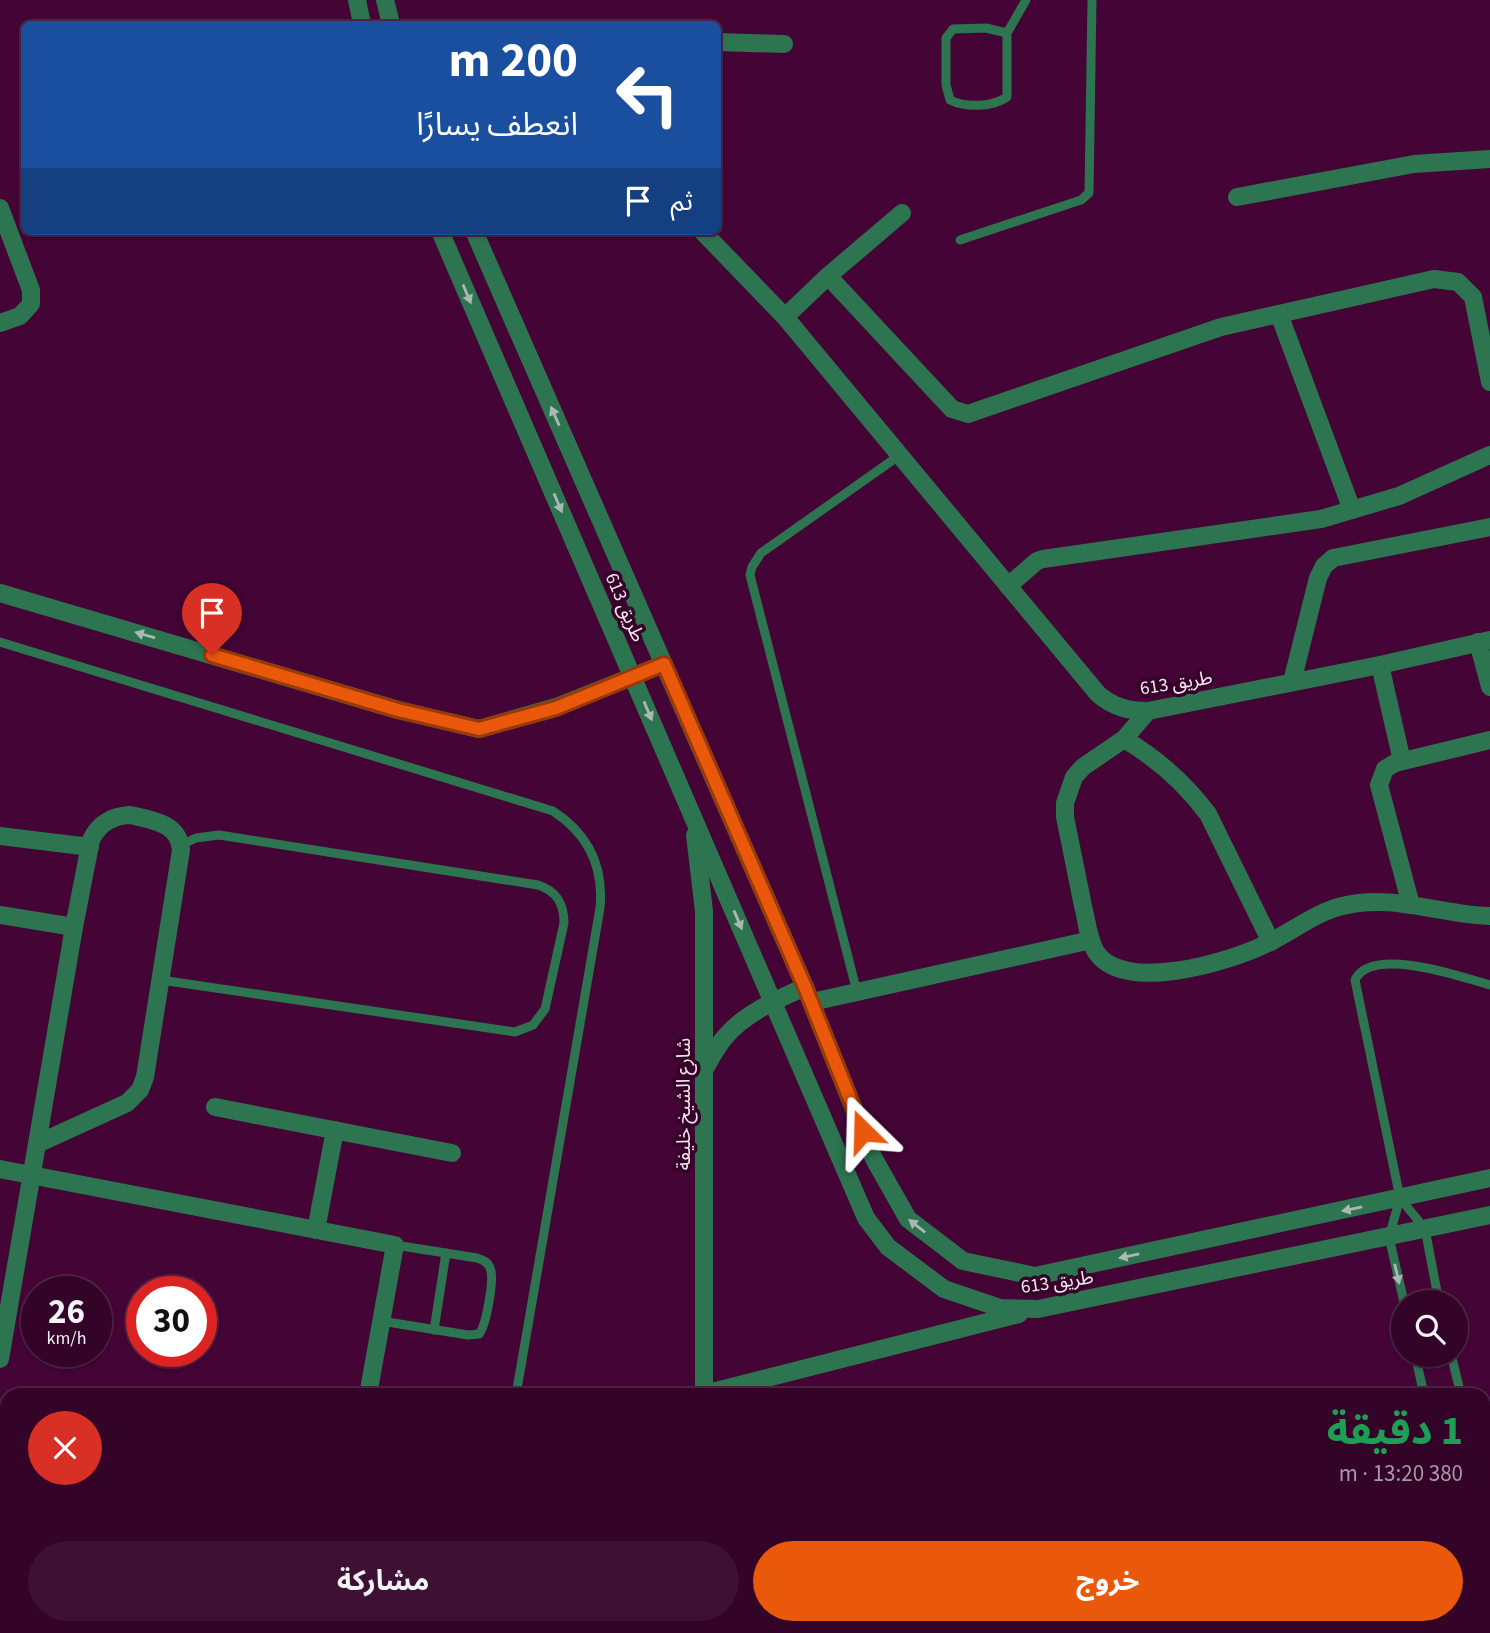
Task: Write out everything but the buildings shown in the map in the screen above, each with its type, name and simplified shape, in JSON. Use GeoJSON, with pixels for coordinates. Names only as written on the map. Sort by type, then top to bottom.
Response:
{"type":"FeatureCollection","features":[{"type":"Feature","properties":{"kind":"street"},"geometry":{"type":"LineString","coordinates":[[358,0],[362,21]]}},
{"type":"Feature","properties":{"kind":"street"},"geometry":{"type":"LineString","coordinates":[[385,0],[390,21]]}},
{"type":"Feature","properties":{"kind":"street"},"geometry":{"type":"LineString","coordinates":[[721,42],[784,44]]}},
{"type":"Feature","properties":{"kind":"street"},"geometry":{"type":"LineString","coordinates":[[1237,197],[1414,164],[1490,159]]}},
{"type":"Feature","properties":{"kind":"street"},"geometry":{"type":"LineString","coordinates":[[0,208],[32,290],[31,304],[20,316],[0,323]]}},
{"type":"Feature","properties":{"kind":"street"},"geometry":{"type":"LineString","coordinates":[[785,317],[902,213]]}},
{"type":"Feature","properties":{"kind":"street","name":"طريق 613"},"geometry":{"type":"LineString","coordinates":[[442,235],[866,1217],[888,1247],[944,1289],[1000,1308],[1038,1309],[1490,1215]]}},
{"type":"Feature","properties":{"kind":"street","name":"طريق 613"},"geometry":{"type":"LineString","coordinates":[[476,235],[808,994],[873,1157],[908,1219],[963,1261],[1035,1276],[1490,1178]]}},
{"type":"Feature","properties":{"kind":"street","name":"طريق 613"},"geometry":{"type":"LineString","coordinates":[[706,235],[785,317],[1098,694],[1124,709],[1148,710],[1380,665],[1484,641]]}},
{"type":"Feature","properties":{"kind":"street"},"geometry":{"type":"LineString","coordinates":[[828,276],[952,410],[968,414],[1221,327],[1434,279],[1458,282],[1473,297],[1490,382]]}},
{"type":"Feature","properties":{"kind":"street"},"geometry":{"type":"LineString","coordinates":[[1279,314],[1352,510]]}},
{"type":"Feature","properties":{"kind":"street"},"geometry":{"type":"LineString","coordinates":[[1009,586],[1037,561],[1044,559],[1321,519],[1399,496],[1490,456]]}},
{"type":"Feature","properties":{"kind":"street"},"geometry":{"type":"LineString","coordinates":[[1292,682],[1318,578],[1324,566],[1333,558],[1490,527]]}},
{"type":"Feature","properties":{"kind":"street"},"geometry":{"type":"LineString","coordinates":[[0,593],[398,710],[479,729],[556,708],[664,664]]}},
{"type":"Feature","properties":{"kind":"street"},"geometry":{"type":"LineString","coordinates":[[1484,641],[1490,687]]}},
{"type":"Feature","properties":{"kind":"street"},"geometry":{"type":"LineString","coordinates":[[1380,665],[1402,761]]}},
{"type":"Feature","properties":{"kind":"street"},"geometry":{"type":"LineString","coordinates":[[1148,710],[1124,739],[1083,767],[1074,777],[1065,803],[1065,817],[1091,940],[1103,960],[1113,967],[1135,973],[1206,965],[1271,942],[1314,916],[1341,906],[1374,901],[1490,916]]}},
{"type":"Feature","properties":{"kind":"street"},"geometry":{"type":"LineString","coordinates":[[1124,739],[1163,765],[1195,796],[1208,814],[1271,942]]}},
{"type":"Feature","properties":{"kind":"street"},"geometry":{"type":"LineString","coordinates":[[1411,905],[1379,785],[1385,769],[1402,761],[1490,740]]}},
{"type":"Feature","properties":{"kind":"street","name":"شارع الشيخ خليفة"},"geometry":{"type":"LineString","coordinates":[[692,815],[704,911],[704,1388]]}},
{"type":"Feature","properties":{"kind":"street"},"geometry":{"type":"LineString","coordinates":[[0,1359],[74,927],[95,831],[102,824],[120,816],[167,826],[177,834],[181,845],[145,1077],[140,1090],[127,1103],[37,1144]]}},
{"type":"Feature","properties":{"kind":"street"},"geometry":{"type":"LineString","coordinates":[[0,836],[90,847]]}},
{"type":"Feature","properties":{"kind":"street"},"geometry":{"type":"LineString","coordinates":[[0,915],[74,927]]}},
{"type":"Feature","properties":{"kind":"street"},"geometry":{"type":"LineString","coordinates":[[705,1070],[724,1038],[733,1029],[773,1002],[808,994],[858,992],[1091,940]]}},
{"type":"Feature","properties":{"kind":"street"},"geometry":{"type":"LineString","coordinates":[[215,1108],[452,1153]]}},
{"type":"Feature","properties":{"kind":"street"},"geometry":{"type":"LineString","coordinates":[[316,1230],[335,1130]]}},
{"type":"Feature","properties":{"kind":"street"},"geometry":{"type":"LineString","coordinates":[[0,1169],[395,1245],[369,1388]]}},
{"type":"Feature","properties":{"kind":"street"},"geometry":{"type":"LineString","coordinates":[[728,1388],[1038,1309]]}},
{"type":"Feature","properties":{"kind":"lane"},"geometry":{"type":"LineString","coordinates":[[1007,33],[986,28],[953,29],[946,38],[946,85],[950,100],[960,105],[999,103],[1007,97],[1007,33],[1026,0]]}},
{"type":"Feature","properties":{"kind":"lane"},"geometry":{"type":"LineString","coordinates":[[960,240],[1081,201],[1089,193],[1092,0]]}},
{"type":"Feature","properties":{"kind":"lane"},"geometry":{"type":"LineString","coordinates":[[858,992],[750,575],[761,553],[900,455]]}},
{"type":"Feature","properties":{"kind":"lane"},"geometry":{"type":"LineString","coordinates":[[0,642],[553,811],[576,829],[585,840],[597,865],[600,908],[517,1388]]}},
{"type":"Feature","properties":{"kind":"lane"},"geometry":{"type":"LineString","coordinates":[[161,980],[515,1032],[533,1025],[545,1009],[564,923],[564,914],[558,898],[546,887],[538,885],[219,835],[196,838],[181,845]]}},
{"type":"Feature","properties":{"kind":"lane"},"geometry":{"type":"LineString","coordinates":[[1437,1290],[1425,1229],[1400,1198],[1355,980],[1357,975],[1375,966],[1415,965],[1490,985]]}},
{"type":"Feature","properties":{"kind":"lane"},"geometry":{"type":"LineString","coordinates":[[1400,1198],[1389,1237],[1401,1290]]}},
{"type":"Feature","properties":{"kind":"lane"},"geometry":{"type":"LineString","coordinates":[[381,1321],[474,1335],[479,1334],[485,1325],[490,1267],[482,1260],[395,1245]]}},
{"type":"Feature","properties":{"kind":"lane"},"geometry":{"type":"LineString","coordinates":[[434,1330],[446,1253]]}},
{"type":"Feature","properties":{"kind":"lane"},"geometry":{"type":"LineString","coordinates":[[1418,1367],[1422,1388]]}},
{"type":"Feature","properties":{"kind":"lane"},"geometry":{"type":"LineString","coordinates":[[1454,1367],[1459,1388]]}},
{"type":"Feature","properties":{"kind":"route"},"geometry":{"type":"LineString","coordinates":[[212,655],[398,710],[479,729],[556,708],[664,664],[805,987],[863,1131]]}}]}
